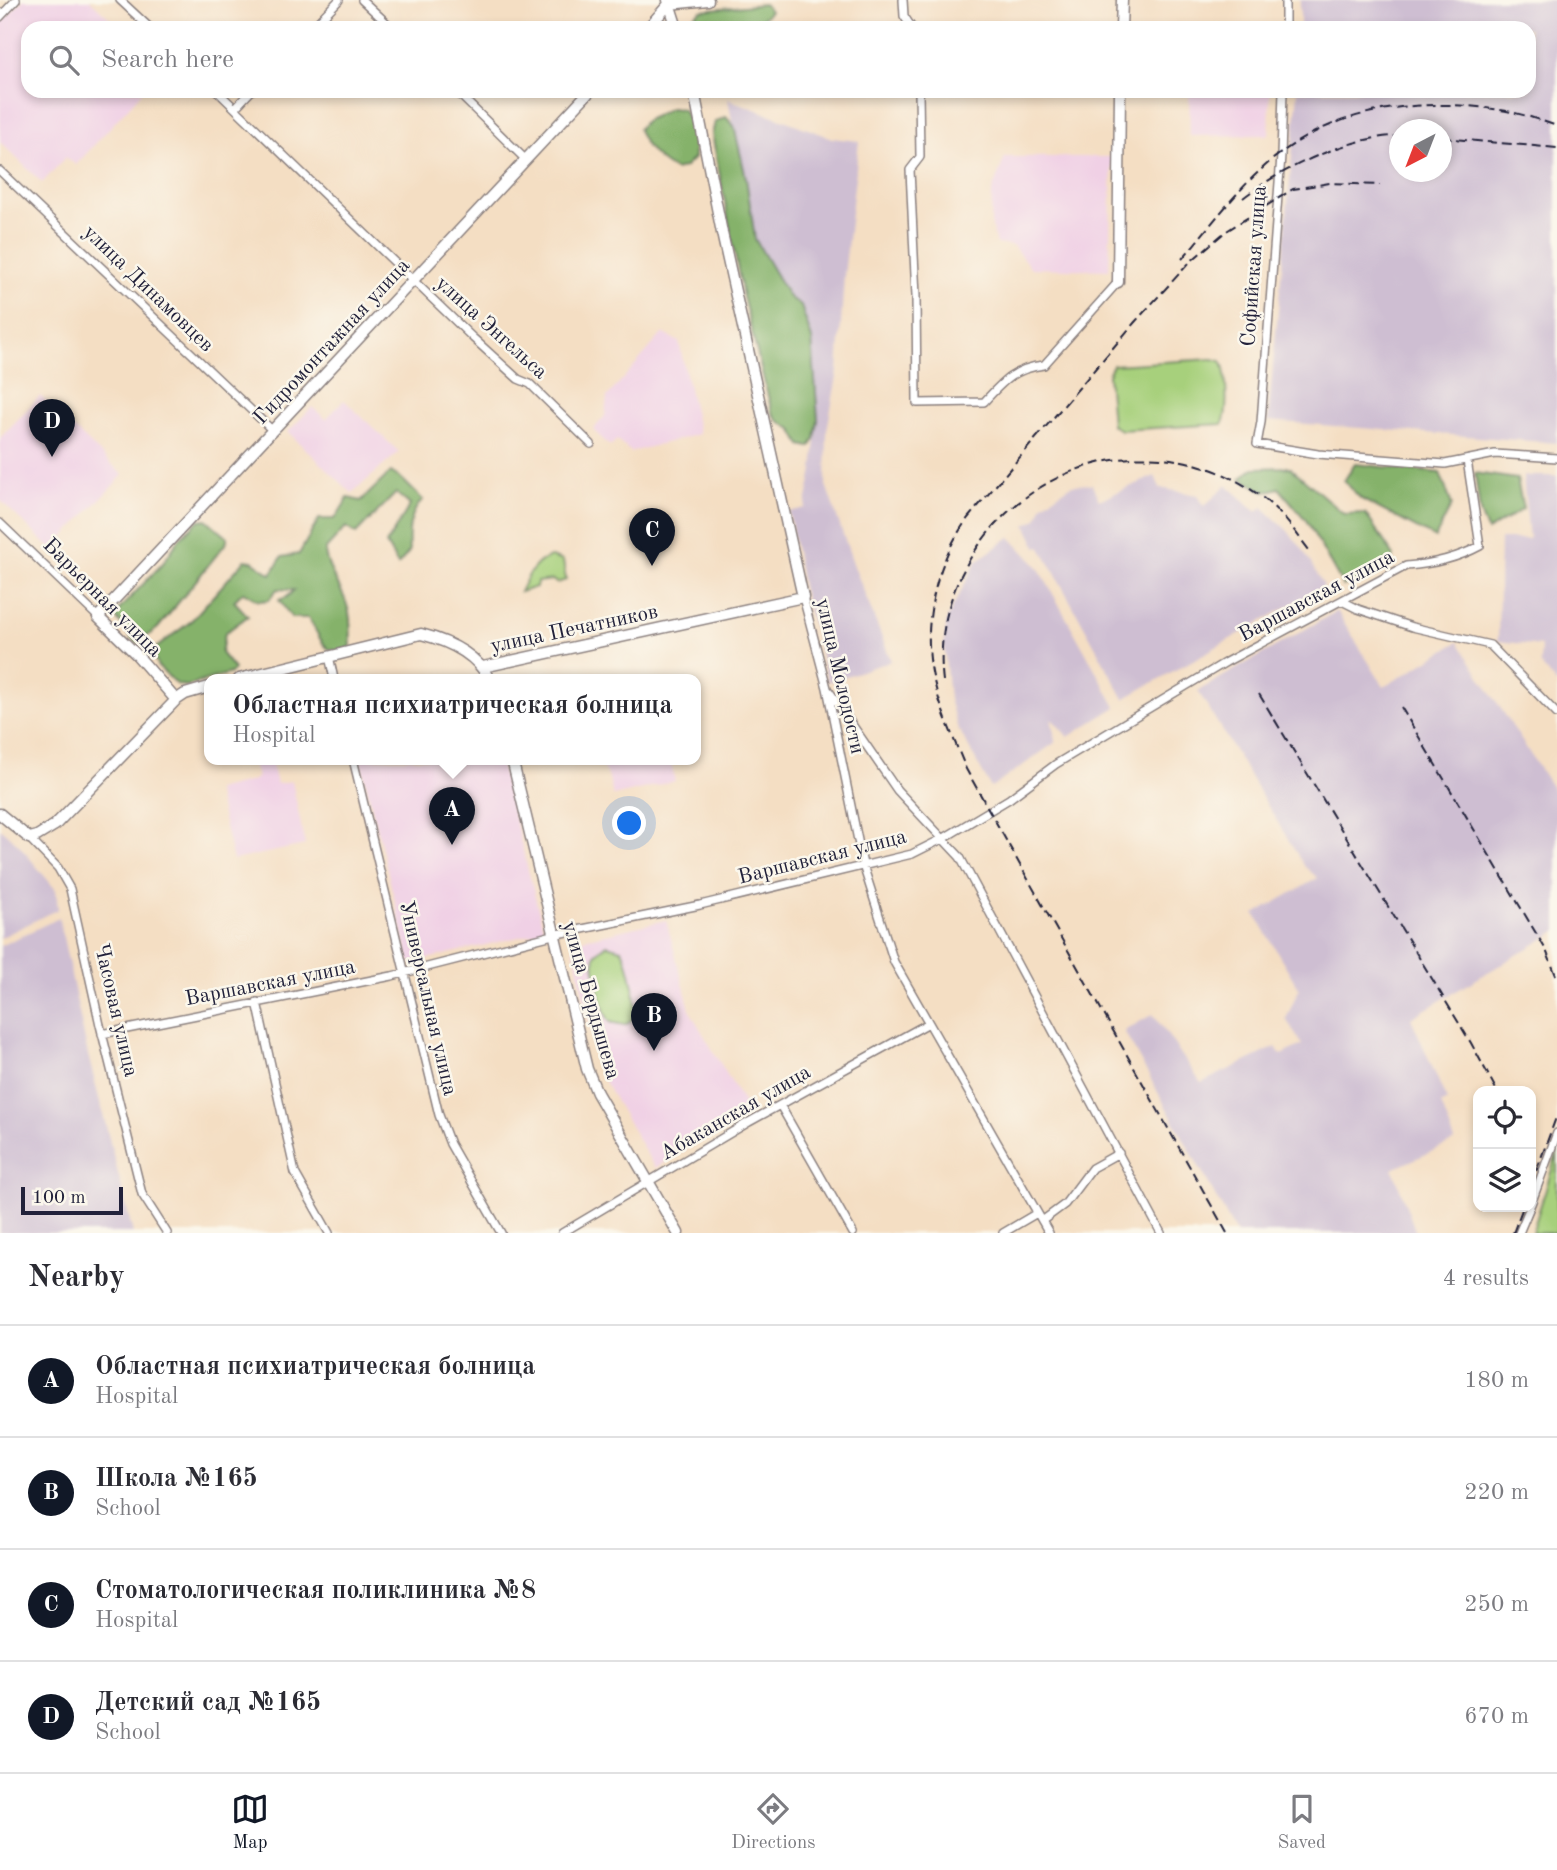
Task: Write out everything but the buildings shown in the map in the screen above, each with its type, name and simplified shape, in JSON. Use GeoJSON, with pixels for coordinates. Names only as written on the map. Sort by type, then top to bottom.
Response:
{"type":"FeatureCollection","features":[{"type":"Feature","properties":{"kind":"street"},"geometry":{"type":"LineString","coordinates":[[0,17],[16,0]]}},
{"type":"Feature","properties":{"kind":"street"},"geometry":{"type":"LineString","coordinates":[[120,0],[142,21]]}},
{"type":"Feature","properties":{"kind":"street"},"geometry":{"type":"LineString","coordinates":[[319,21],[339,0]]}},
{"type":"Feature","properties":{"kind":"street"},"geometry":{"type":"LineString","coordinates":[[362,0],[384,21]]}},
{"type":"Feature","properties":{"kind":"street"},"geometry":{"type":"LineString","coordinates":[[667,1],[708,0]]}},
{"type":"Feature","properties":{"kind":"street"},"geometry":{"type":"LineString","coordinates":[[903,0],[904,16],[907,21]]}},
{"type":"Feature","properties":{"kind":"street"},"geometry":{"type":"LineString","coordinates":[[1121,21],[1122,0]]}},
{"type":"Feature","properties":{"kind":"street"},"geometry":{"type":"LineString","coordinates":[[1285,0],[1285,21]]}},
{"type":"Feature","properties":{"kind":"street"},"geometry":{"type":"LineString","coordinates":[[653,21],[667,1]]}},
{"type":"Feature","properties":{"kind":"street"},"geometry":{"type":"LineString","coordinates":[[667,1],[674,21]]}},
{"type":"Feature","properties":{"kind":"street","name":"улица Энгельса"},"geometry":{"type":"LineString","coordinates":[[224,98],[505,368],[517,379],[530,384],[591,444]]}},
{"type":"Feature","properties":{"kind":"street"},"geometry":{"type":"LineString","coordinates":[[235,108],[244,98]]}},
{"type":"Feature","properties":{"kind":"street"},"geometry":{"type":"LineString","coordinates":[[463,98],[525,159]]}},
{"type":"Feature","properties":{"kind":"street","name":"Гидромонтажная улица"},"geometry":{"type":"LineString","coordinates":[[98,617],[583,98]]}},
{"type":"Feature","properties":{"kind":"street","name":"улица Молодости"},"geometry":{"type":"LineString","coordinates":[[695,98],[722,233],[803,597],[827,688],[863,865],[894,962],[927,1024],[983,1115],[1049,1233]]}},
{"type":"Feature","properties":{"kind":"street"},"geometry":{"type":"LineString","coordinates":[[919,98],[920,157],[910,170],[916,296],[917,403],[984,402],[1000,384],[1025,367],[1044,365],[1118,282],[1120,98]]}},
{"type":"Feature","properties":{"kind":"street","name":"Софийская улица"},"geometry":{"type":"LineString","coordinates":[[1283,98],[1281,156],[1261,422],[1257,444],[1331,455],[1446,464],[1467,460]]}},
{"type":"Feature","properties":{"kind":"street","name":"улица Динамовцев"},"geometry":{"type":"LineString","coordinates":[[0,171],[273,431]]}},
{"type":"Feature","properties":{"kind":"street"},"geometry":{"type":"LineString","coordinates":[[1467,460],[1495,454],[1557,458]]}},
{"type":"Feature","properties":{"kind":"street","name":"Варшавская улица"},"geometry":{"type":"LineString","coordinates":[[102,1034],[405,973],[553,935],[700,905],[912,854],[1009,799],[1056,764],[1207,673],[1406,566],[1437,564],[1480,547],[1467,460]]}},
{"type":"Feature","properties":{"kind":"street","name":"Барьерная улица"},"geometry":{"type":"LineString","coordinates":[[0,523],[136,654],[176,701]]}},
{"type":"Feature","properties":{"kind":"street","name":"улица Печатников"},"geometry":{"type":"LineString","coordinates":[[259,674],[421,634],[440,639],[470,654],[483,667],[803,597]]}},
{"type":"Feature","properties":{"kind":"street"},"geometry":{"type":"LineString","coordinates":[[1342,601],[1412,627],[1490,645],[1557,714]]}},
{"type":"Feature","properties":{"kind":"street"},"geometry":{"type":"LineString","coordinates":[[329,656],[333,674]]}},
{"type":"Feature","properties":{"kind":"street"},"geometry":{"type":"LineString","coordinates":[[483,667],[486,674]]}},
{"type":"Feature","properties":{"kind":"street"},"geometry":{"type":"LineString","coordinates":[[29,838],[44,833],[55,825],[176,701],[185,694],[204,688]]}},
{"type":"Feature","properties":{"kind":"street"},"geometry":{"type":"LineString","coordinates":[[827,688],[897,790],[960,856],[1161,1233]]}},
{"type":"Feature","properties":{"kind":"street","name":"Универсальная улица"},"geometry":{"type":"LineString","coordinates":[[354,765],[443,1127],[501,1233]]}},
{"type":"Feature","properties":{"kind":"street","name":"улица Бердышева"},"geometry":{"type":"LineString","coordinates":[[513,765],[553,935],[591,1079],[678,1233]]}},
{"type":"Feature","properties":{"kind":"street","name":"Часовая улица"},"geometry":{"type":"LineString","coordinates":[[0,814],[29,838],[58,868],[70,889],[102,1034],[142,1194],[167,1233]]}},
{"type":"Feature","properties":{"kind":"street"},"geometry":{"type":"LineString","coordinates":[[257,1002],[295,1173],[328,1233]]}},
{"type":"Feature","properties":{"kind":"street","name":"Абаканская улица"},"geometry":{"type":"LineString","coordinates":[[562,1233],[780,1105],[927,1024]]}},
{"type":"Feature","properties":{"kind":"street"},"geometry":{"type":"LineString","coordinates":[[780,1105],[853,1233]]}},
{"type":"Feature","properties":{"kind":"street"},"geometry":{"type":"LineString","coordinates":[[1536,1189],[1557,1133]]}},
{"type":"Feature","properties":{"kind":"street"},"geometry":{"type":"LineString","coordinates":[[1042,1221],[1065,1204],[1092,1168],[1119,1153]]}},
{"type":"Feature","properties":{"kind":"street"},"geometry":{"type":"LineString","coordinates":[[1519,1233],[1527,1212]]}},
{"type":"Feature","properties":{"kind":"street"},"geometry":{"type":"LineString","coordinates":[[1003,1233],[1037,1213]]}},
{"type":"Feature","properties":{"kind":"shaded area"},"geometry":{"type":"Polygon","coordinates":[[[23,0],[90,0],[112,21],[21,21],[21,98],[137,98],[76,165],[66,157],[42,183],[0,142],[0,24],[23,0]]]}},
{"type":"Feature","properties":{"kind":"shaded area"},"geometry":{"type":"Polygon","coordinates":[[[1300,0],[1557,0],[1557,443],[1268,421],[1297,98],[1536,98],[1536,21],[1300,21],[1300,0]]]}},
{"type":"Feature","properties":{"kind":"shaded area"},"geometry":{"type":"Polygon","coordinates":[[[1189,98],[1270,98],[1269,135],[1190,136],[1189,98]]]}},
{"type":"Feature","properties":{"kind":"shaded area"},"geometry":{"type":"Polygon","coordinates":[[[728,99],[832,138],[859,141],[844,276],[838,371],[827,430],[826,485],[891,661],[828,682],[802,586],[789,512],[805,508],[813,470],[818,419],[813,366],[785,297],[755,244],[728,99]]]}},
{"type":"Feature","properties":{"kind":"shaded area"},"geometry":{"type":"Polygon","coordinates":[[[1005,157],[1112,157],[1109,270],[1031,268],[1013,246],[996,244],[991,223],[992,191],[1005,157]]]}},
{"type":"Feature","properties":{"kind":"shaded area"},"geometry":{"type":"Polygon","coordinates":[[[663,333],[679,342],[699,434],[631,452],[617,440],[610,446],[593,430],[605,416],[607,397],[663,333]]]}},
{"type":"Feature","properties":{"kind":"shaded area"},"geometry":{"type":"Polygon","coordinates":[[[40,396],[123,475],[52,550],[0,500],[0,438],[40,396]]]}},
{"type":"Feature","properties":{"kind":"shaded area"},"geometry":{"type":"Polygon","coordinates":[[[344,400],[399,452],[352,493],[288,432],[312,407],[326,419],[344,400]]]}},
{"type":"Feature","properties":{"kind":"shaded area"},"geometry":{"type":"Polygon","coordinates":[[[1155,476],[1160,488],[1197,495],[1204,506],[1227,485],[1257,512],[1262,507],[1302,548],[1324,586],[1124,699],[1026,525],[1037,519],[1043,504],[1072,485],[1092,484],[1099,500],[1155,476]]]}},
{"type":"Feature","properties":{"kind":"shaded area"},"geometry":{"type":"Polygon","coordinates":[[[1523,476],[1557,476],[1557,685],[1540,664],[1541,646],[1498,641],[1500,539],[1529,539],[1523,476]]]}},
{"type":"Feature","properties":{"kind":"shaded area"},"geometry":{"type":"Polygon","coordinates":[[[1010,537],[1038,567],[1116,707],[1068,737],[1051,718],[1056,742],[991,788],[957,726],[949,699],[944,644],[947,618],[977,561],[1010,537]]]}},
{"type":"Feature","properties":{"kind":"shaded area"},"geometry":{"type":"Polygon","coordinates":[[[1337,611],[1384,687],[1458,642],[1557,792],[1557,931],[1411,1018],[1447,1101],[1441,1104],[1455,1141],[1393,1169],[1416,1233],[1236,1233],[1124,1031],[1153,1014],[1201,1083],[1276,1047],[1281,1055],[1302,1045],[1286,1019],[1299,989],[1255,914],[1318,878],[1305,867],[1198,691],[1337,611]]]}},
{"type":"Feature","properties":{"kind":"shaded area"},"geometry":{"type":"Polygon","coordinates":[[[254,765],[272,765],[277,784],[292,781],[305,845],[233,860],[216,790],[252,781],[257,777],[254,765]]]}},
{"type":"Feature","properties":{"kind":"shaded area"},"geometry":{"type":"Polygon","coordinates":[[[361,765],[501,765],[544,931],[410,963],[361,765]]]}},
{"type":"Feature","properties":{"kind":"shaded area"},"geometry":{"type":"Polygon","coordinates":[[[601,765],[671,765],[675,781],[613,796],[609,778],[601,765]]]}},
{"type":"Feature","properties":{"kind":"shaded area"},"geometry":{"type":"Polygon","coordinates":[[[0,828],[18,844],[56,890],[58,909],[0,938],[0,828]]]}},
{"type":"Feature","properties":{"kind":"shaded area"},"geometry":{"type":"Polygon","coordinates":[[[59,918],[88,1055],[133,1233],[0,1233],[0,946],[59,918]]]}},
{"type":"Feature","properties":{"kind":"shaded area"},"geometry":{"type":"Polygon","coordinates":[[[666,920],[691,1013],[749,1112],[655,1168],[601,1076],[572,942],[666,920]]]}},
{"type":"Feature","properties":{"kind":"green space"},"geometry":{"type":"Polygon","coordinates":[[[764,4],[770,11],[758,21],[690,21],[701,10],[764,4]]]}},
{"type":"Feature","properties":{"kind":"green space"},"geometry":{"type":"Polygon","coordinates":[[[670,108],[683,109],[694,133],[694,158],[685,167],[675,170],[652,153],[638,129],[645,121],[670,108]]]}},
{"type":"Feature","properties":{"kind":"green space"},"geometry":{"type":"Polygon","coordinates":[[[726,117],[734,126],[746,178],[755,239],[789,297],[801,306],[812,339],[818,420],[815,439],[810,447],[801,445],[792,429],[777,420],[772,412],[743,297],[712,134],[715,122],[726,117]]]}},
{"type":"Feature","properties":{"kind":"green space"},"geometry":{"type":"Polygon","coordinates":[[[1213,359],[1221,361],[1225,374],[1226,403],[1222,424],[1121,430],[1112,425],[1108,374],[1113,365],[1213,359]]]}},
{"type":"Feature","properties":{"kind":"green space"},"geometry":{"type":"Polygon","coordinates":[[[1355,464],[1440,473],[1452,505],[1435,538],[1361,499],[1344,481],[1355,464]]]}},
{"type":"Feature","properties":{"kind":"green space"},"geometry":{"type":"Polygon","coordinates":[[[1290,467],[1344,514],[1365,513],[1394,556],[1387,569],[1343,586],[1306,520],[1279,488],[1265,492],[1241,478],[1254,468],[1290,467]]]}},
{"type":"Feature","properties":{"kind":"green space"},"geometry":{"type":"Polygon","coordinates":[[[391,472],[423,500],[412,518],[409,552],[398,565],[386,544],[410,505],[396,493],[356,534],[346,527],[325,550],[348,608],[351,647],[341,650],[328,648],[308,618],[292,618],[279,600],[294,590],[277,589],[269,600],[259,601],[243,592],[234,601],[248,616],[225,633],[221,653],[234,669],[231,673],[204,674],[204,681],[187,686],[178,685],[158,667],[152,651],[190,622],[245,560],[252,561],[271,574],[282,557],[299,554],[319,519],[335,519],[348,498],[361,501],[391,472]]]}},
{"type":"Feature","properties":{"kind":"green space"},"geometry":{"type":"Polygon","coordinates":[[[1475,473],[1517,479],[1523,509],[1487,531],[1480,512],[1475,473]]]}},
{"type":"Feature","properties":{"kind":"green space"},"geometry":{"type":"Polygon","coordinates":[[[206,519],[227,537],[227,542],[158,628],[138,643],[114,615],[163,563],[180,538],[199,520],[206,519]]]}},
{"type":"Feature","properties":{"kind":"green space"},"geometry":{"type":"Polygon","coordinates":[[[551,557],[563,561],[566,580],[556,583],[553,580],[537,582],[536,587],[520,592],[536,566],[551,557]]]}},
{"type":"Feature","properties":{"kind":"green space"},"geometry":{"type":"Polygon","coordinates":[[[607,945],[621,949],[632,980],[635,1014],[631,1021],[624,1025],[610,1022],[599,990],[595,956],[607,945]]]}},
{"type":"Feature","properties":{"kind":"green space"},"geometry":{"type":"Polygon","coordinates":[[[1557,1153],[1557,1233],[1532,1233],[1557,1153]]]}},
{"type":"Feature","properties":{"kind":"railway"},"geometry":{"type":"LineString","coordinates":[[1182,259],[1236,195],[1272,160],[1298,141],[1355,116],[1386,109],[1448,105],[1511,112],[1557,126]]}},
{"type":"Feature","properties":{"kind":"railway"},"geometry":{"type":"LineString","coordinates":[[1243,198],[1276,176],[1317,156],[1360,141],[1389,137]]}},
{"type":"Feature","properties":{"kind":"railway"},"geometry":{"type":"LineString","coordinates":[[1452,139],[1557,148]]}},
{"type":"Feature","properties":{"kind":"railway"},"geometry":{"type":"LineString","coordinates":[[1227,1233],[966,769],[943,712],[933,677],[930,615],[947,554],[968,518],[1135,322],[1190,262],[1225,232],[1293,189],[1330,183],[1380,185]]}},
{"type":"Feature","properties":{"kind":"railway"},"geometry":{"type":"LineString","coordinates":[[943,681],[943,635],[949,606],[967,564],[992,528],[1024,499],[1059,477],[1098,463],[1139,458],[1180,461],[1220,473],[1259,495],[1274,507],[1309,550]]}},
{"type":"Feature","properties":{"kind":"railway"},"geometry":{"type":"LineString","coordinates":[[1259,694],[1471,1043],[1494,1086]]}},
{"type":"Feature","properties":{"kind":"railway"},"geometry":{"type":"LineString","coordinates":[[1401,707],[1546,950],[1557,978]]}},
{"type":"Feature","properties":{"kind":"railway"},"geometry":{"type":"LineString","coordinates":[[1536,1172],[1557,1115]]}},
{"type":"Feature","properties":{"kind":"railway"},"geometry":{"type":"LineString","coordinates":[[1513,1233],[1521,1212]]}},
{"type":"Feature","properties":{"kind":"place","name":"Детский сад №165"},"geometry":{"type":"Point","coordinates":[52,457]}},
{"type":"Feature","properties":{"kind":"place","name":"Стоматологическая поликлиника №8"},"geometry":{"type":"Point","coordinates":[652,566]}},
{"type":"Feature","properties":{"kind":"place","name":"Областная психиатрическая болница"},"geometry":{"type":"Point","coordinates":[452,845]}},
{"type":"Feature","properties":{"kind":"place","name":"Школа №165"},"geometry":{"type":"Point","coordinates":[654,1051]}}]}
